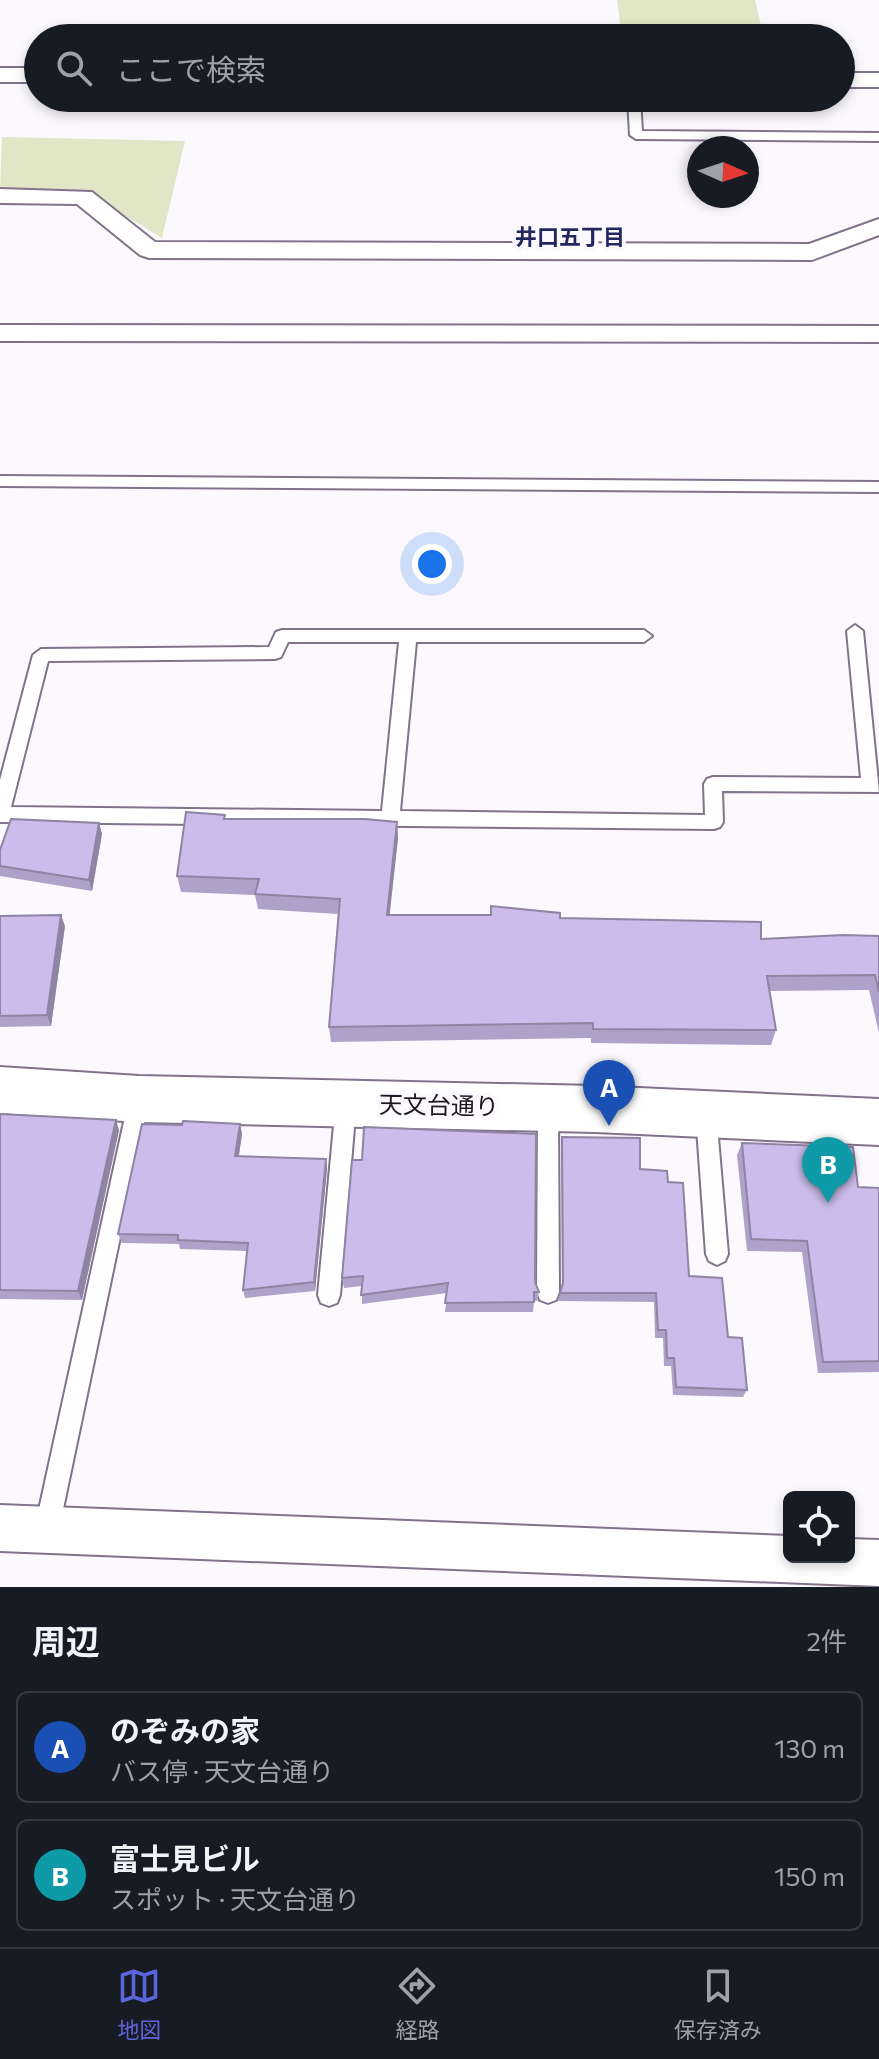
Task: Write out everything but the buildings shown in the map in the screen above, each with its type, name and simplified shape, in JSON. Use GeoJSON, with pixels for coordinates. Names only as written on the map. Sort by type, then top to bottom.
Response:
{"type":"FeatureCollection","features":[{"type":"Feature","properties":{"kind":"main road","name":"天文台通り"},"geometry":{"type":"LineString","coordinates":[[0,1090],[139,1099],[548,1108],[879,1122]]}},
{"type":"Feature","properties":{"kind":"street"},"geometry":{"type":"LineString","coordinates":[[0,75],[24,75]]}},
{"type":"Feature","properties":{"kind":"street"},"geometry":{"type":"LineString","coordinates":[[855,80],[879,80]]}},
{"type":"Feature","properties":{"kind":"street"},"geometry":{"type":"LineString","coordinates":[[0,196],[83,197],[149,250],[812,252],[879,226]]}},
{"type":"Feature","properties":{"kind":"street"},"geometry":{"type":"LineString","coordinates":[[0,333],[879,334]]}},
{"type":"Feature","properties":{"kind":"street"},"geometry":{"type":"LineString","coordinates":[[0,1528],[879,1563]]}},
{"type":"Feature","properties":{"kind":"lane"},"geometry":{"type":"LineString","coordinates":[[635,112],[636,135],[879,137]]}},
{"type":"Feature","properties":{"kind":"lane"},"geometry":{"type":"LineString","coordinates":[[0,481],[879,487]]}},
{"type":"Feature","properties":{"kind":"lane"},"geometry":{"type":"LineString","coordinates":[[644,636],[282,636],[275,653],[41,655],[0,814],[714,822],[713,784],[875,785],[855,631]]}},
{"type":"Feature","properties":{"kind":"lane"},"geometry":{"type":"LineString","coordinates":[[390,819],[408,635]]}},
{"type":"Feature","properties":{"kind":"lane"},"geometry":{"type":"LineString","coordinates":[[47,1528],[139,1099]]}},
{"type":"Feature","properties":{"kind":"lane"},"geometry":{"type":"LineString","coordinates":[[329,1295],[346,1104]]}},
{"type":"Feature","properties":{"kind":"lane"},"geometry":{"type":"LineString","coordinates":[[548,1108],[548,1292]]}},
{"type":"Feature","properties":{"kind":"lane"},"geometry":{"type":"LineString","coordinates":[[706,1114],[717,1254]]}},
{"type":"Feature","properties":{"kind":"green space"},"geometry":{"type":"Polygon","coordinates":[[[617,0],[755,0],[761,24],[620,24],[617,0]]]}},
{"type":"Feature","properties":{"kind":"green space"},"geometry":{"type":"Polygon","coordinates":[[[2,137],[185,141],[162,238],[86,192],[0,190],[2,137]]]}},
{"type":"Feature","properties":{"kind":"place","name":"のぞみの家"},"geometry":{"type":"Point","coordinates":[609,1126]}},
{"type":"Feature","properties":{"kind":"place","name":"富士見ビル"},"geometry":{"type":"Point","coordinates":[828,1203]}},
{"type":"Feature","properties":{"kind":"district","name":"井口五丁目"},"geometry":{"type":"Point","coordinates":[570,237]}}]}
